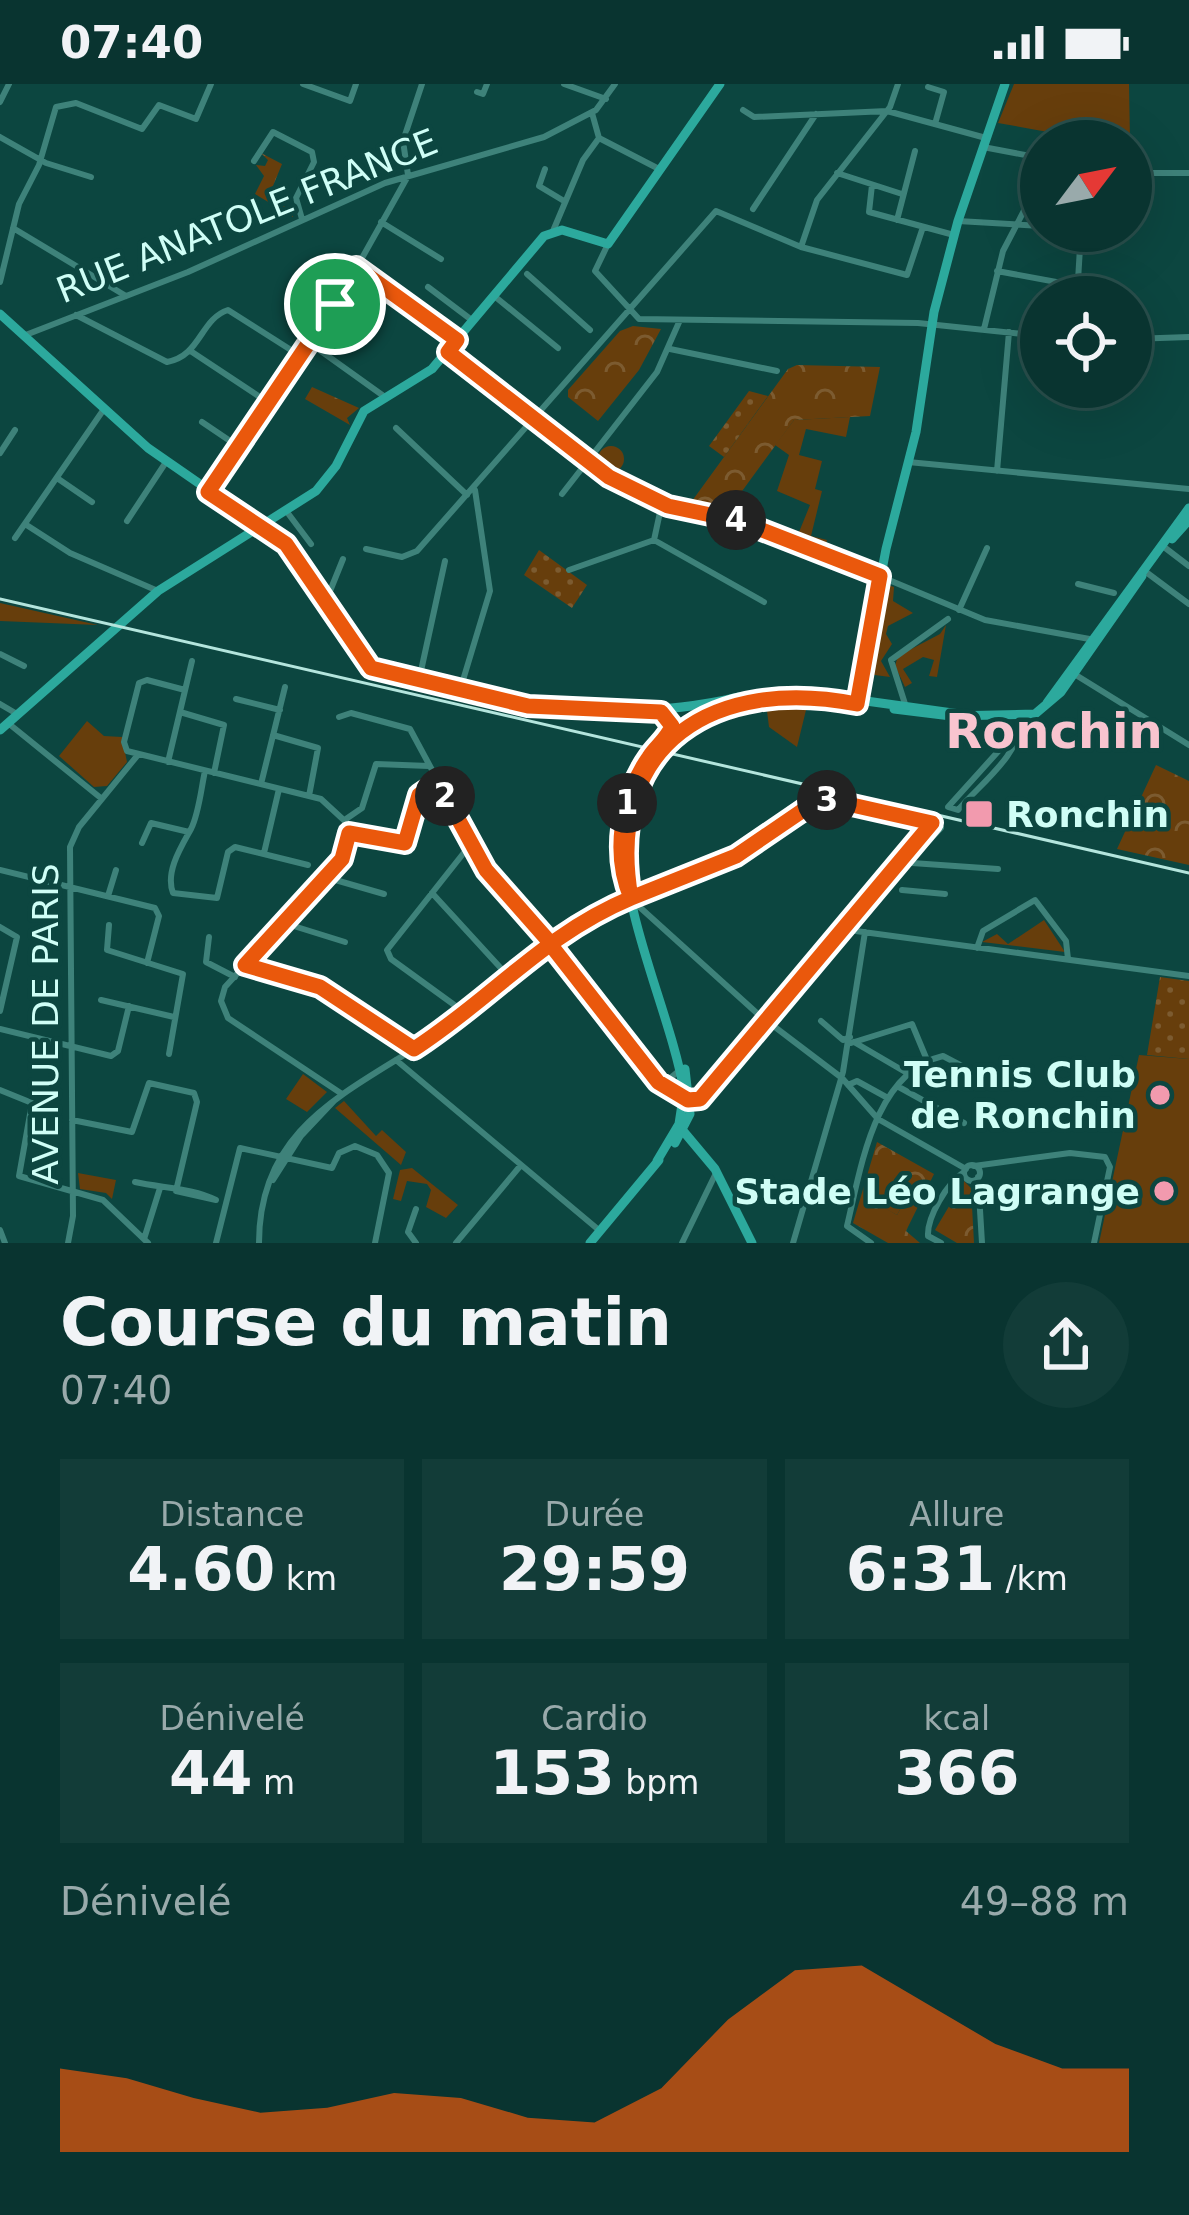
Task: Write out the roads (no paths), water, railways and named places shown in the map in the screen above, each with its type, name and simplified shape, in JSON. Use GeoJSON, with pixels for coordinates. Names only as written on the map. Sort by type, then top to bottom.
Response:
{"type":"FeatureCollection","features":[{"type":"Feature","properties":{"kind":"main road"},"geometry":{"type":"LineString","coordinates":[[8,722],[158,591],[263,529],[322,485],[364,411],[423,377],[554,231],[608,244],[720,84]]}},
{"type":"Feature","properties":{"kind":"main road"},"geometry":{"type":"LineString","coordinates":[[857,702],[932,324],[958,221],[1005,84]]}},
{"type":"Feature","properties":{"kind":"main road"},"geometry":{"type":"LineString","coordinates":[[0,314],[4,327],[23,336],[166,462],[291,549],[369,667],[528,706],[658,711],[687,723],[730,704],[768,696],[857,702]]}},
{"type":"Feature","properties":{"kind":"main road"},"geometry":{"type":"LineString","coordinates":[[644,710],[788,690],[1022,722],[1047,703],[1189,508]]}},
{"type":"Feature","properties":{"kind":"main road"},"geometry":{"type":"LineString","coordinates":[[1166,544],[1189,520]]}},
{"type":"Feature","properties":{"kind":"main road"},"geometry":{"type":"LineString","coordinates":[[1095,640],[1117,596],[1144,574]]}},
{"type":"Feature","properties":{"kind":"main road"},"geometry":{"type":"LineString","coordinates":[[590,1243],[680,1132],[688,1096],[622,863],[624,818],[650,760],[668,738],[739,697]]}},
{"type":"Feature","properties":{"kind":"main road"},"geometry":{"type":"LineString","coordinates":[[670,709],[687,723]]}},
{"type":"Feature","properties":{"kind":"main road"},"geometry":{"type":"LineString","coordinates":[[658,711],[670,720],[668,738]]}},
{"type":"Feature","properties":{"kind":"main road"},"geometry":{"type":"LineString","coordinates":[[631,898],[626,844],[630,811],[650,760]]}},
{"type":"Feature","properties":{"kind":"main road"},"geometry":{"type":"LineString","coordinates":[[680,1132],[716,1173],[752,1243]]}},
{"type":"Feature","properties":{"kind":"street"},"geometry":{"type":"LineString","coordinates":[[0,102],[9,84]]}},
{"type":"Feature","properties":{"kind":"street"},"geometry":{"type":"LineString","coordinates":[[0,282],[13,228],[60,104],[76,103],[142,129],[159,105],[196,119],[211,84]]}},
{"type":"Feature","properties":{"kind":"street"},"geometry":{"type":"LineString","coordinates":[[302,84],[350,101],[356,84]]}},
{"type":"Feature","properties":{"kind":"street"},"geometry":{"type":"LineString","coordinates":[[208,492],[311,344],[408,175],[403,141],[422,84]]}},
{"type":"Feature","properties":{"kind":"street"},"geometry":{"type":"LineString","coordinates":[[477,92],[483,94],[487,84]]}},
{"type":"Feature","properties":{"kind":"street"},"geometry":{"type":"LineString","coordinates":[[564,84],[606,99]]}},
{"type":"Feature","properties":{"kind":"street","name":"RUE ANATOLE FRANCE"},"geometry":{"type":"LineString","coordinates":[[23,336],[408,175],[541,139],[592,113],[615,84]]}},
{"type":"Feature","properties":{"kind":"street"},"geometry":{"type":"LineString","coordinates":[[801,247],[812,208],[887,111],[898,84]]}},
{"type":"Feature","properties":{"kind":"street"},"geometry":{"type":"LineString","coordinates":[[928,87],[944,92],[935,124]]}},
{"type":"Feature","properties":{"kind":"street"},"geometry":{"type":"LineString","coordinates":[[743,110],[754,117],[887,111],[1020,152]]}},
{"type":"Feature","properties":{"kind":"street"},"geometry":{"type":"LineString","coordinates":[[554,231],[564,201],[599,138],[592,113]]}},
{"type":"Feature","properties":{"kind":"street"},"geometry":{"type":"LineString","coordinates":[[753,208],[817,114]]}},
{"type":"Feature","properties":{"kind":"street"},"geometry":{"type":"LineString","coordinates":[[254,160],[273,132],[313,152],[314,162],[296,198],[303,220]]}},
{"type":"Feature","properties":{"kind":"street"},"geometry":{"type":"LineString","coordinates":[[0,137],[40,159],[92,177]]}},
{"type":"Feature","properties":{"kind":"street"},"geometry":{"type":"LineString","coordinates":[[599,138],[663,171]]}},
{"type":"Feature","properties":{"kind":"street"},"geometry":{"type":"LineString","coordinates":[[897,220],[915,151]]}},
{"type":"Feature","properties":{"kind":"street"},"geometry":{"type":"LineString","coordinates":[[545,169],[539,186],[564,201]]}},
{"type":"Feature","properties":{"kind":"street"},"geometry":{"type":"LineString","coordinates":[[837,173],[903,194]]}},
{"type":"Feature","properties":{"kind":"street"},"geometry":{"type":"LineString","coordinates":[[1152,173],[1189,173]]}},
{"type":"Feature","properties":{"kind":"street"},"geometry":{"type":"LineString","coordinates":[[872,185],[867,210],[954,235]]}},
{"type":"Feature","properties":{"kind":"street"},"geometry":{"type":"LineString","coordinates":[[366,549],[410,556],[472,492],[713,212],[725,210],[801,247],[907,275],[923,227]]}},
{"type":"Feature","properties":{"kind":"street"},"geometry":{"type":"LineString","coordinates":[[984,329],[997,272],[1020,216]]}},
{"type":"Feature","properties":{"kind":"street"},"geometry":{"type":"LineString","coordinates":[[958,221],[1020,225]]}},
{"type":"Feature","properties":{"kind":"street"},"geometry":{"type":"LineString","coordinates":[[381,222],[441,259]]}},
{"type":"Feature","properties":{"kind":"street"},"geometry":{"type":"LineString","coordinates":[[13,228],[126,296]]}},
{"type":"Feature","properties":{"kind":"street"},"geometry":{"type":"LineString","coordinates":[[608,244],[595,271],[641,320],[932,324],[1020,333]]}},
{"type":"Feature","properties":{"kind":"street"},"geometry":{"type":"LineString","coordinates":[[356,267],[457,340]]}},
{"type":"Feature","properties":{"kind":"street"},"geometry":{"type":"LineString","coordinates":[[522,270],[590,330]]}},
{"type":"Feature","properties":{"kind":"street"},"geometry":{"type":"LineString","coordinates":[[997,272],[1020,276]]}},
{"type":"Feature","properties":{"kind":"street"},"geometry":{"type":"LineString","coordinates":[[428,287],[473,321]]}},
{"type":"Feature","properties":{"kind":"street"},"geometry":{"type":"LineString","coordinates":[[493,295],[558,348]]}},
{"type":"Feature","properties":{"kind":"street"},"geometry":{"type":"LineString","coordinates":[[76,315],[156,361],[175,361],[192,352],[215,316],[228,310],[302,357]]}},
{"type":"Feature","properties":{"kind":"street"},"geometry":{"type":"LineString","coordinates":[[562,494],[670,349],[680,320]]}},
{"type":"Feature","properties":{"kind":"street"},"geometry":{"type":"LineString","coordinates":[[997,472],[1009,332]]}},
{"type":"Feature","properties":{"kind":"street"},"geometry":{"type":"LineString","coordinates":[[1152,338],[1189,337]]}},
{"type":"Feature","properties":{"kind":"street"},"geometry":{"type":"LineString","coordinates":[[311,344],[386,398]]}},
{"type":"Feature","properties":{"kind":"street"},"geometry":{"type":"LineString","coordinates":[[670,349],[777,370]]}},
{"type":"Feature","properties":{"kind":"street"},"geometry":{"type":"LineString","coordinates":[[192,352],[269,403]]}},
{"type":"Feature","properties":{"kind":"street"},"geometry":{"type":"LineString","coordinates":[[448,352],[587,461],[662,503],[739,521],[994,622],[1095,640]]}},
{"type":"Feature","properties":{"kind":"street"},"geometry":{"type":"LineString","coordinates":[[15,538],[104,409]]}},
{"type":"Feature","properties":{"kind":"street"},"geometry":{"type":"LineString","coordinates":[[202,422],[239,447]]}},
{"type":"Feature","properties":{"kind":"street"},"geometry":{"type":"LineString","coordinates":[[396,428],[472,492],[490,591],[460,690]]}},
{"type":"Feature","properties":{"kind":"street"},"geometry":{"type":"LineString","coordinates":[[0,453],[15,430]]}},
{"type":"Feature","properties":{"kind":"street"},"geometry":{"type":"LineString","coordinates":[[127,521],[166,462]]}},
{"type":"Feature","properties":{"kind":"street"},"geometry":{"type":"LineString","coordinates":[[908,462],[1189,489]]}},
{"type":"Feature","properties":{"kind":"street"},"geometry":{"type":"LineString","coordinates":[[57,478],[92,502]]}},
{"type":"Feature","properties":{"kind":"street"},"geometry":{"type":"LineString","coordinates":[[654,540],[662,503]]}},
{"type":"Feature","properties":{"kind":"street"},"geometry":{"type":"LineString","coordinates":[[287,512],[311,544]]}},
{"type":"Feature","properties":{"kind":"street"},"geometry":{"type":"LineString","coordinates":[[26,524],[74,556],[158,591]]}},
{"type":"Feature","properties":{"kind":"street"},"geometry":{"type":"LineString","coordinates":[[569,570],[654,540],[764,602]]}},
{"type":"Feature","properties":{"kind":"street"},"geometry":{"type":"LineString","coordinates":[[1166,544],[1189,566]]}},
{"type":"Feature","properties":{"kind":"street"},"geometry":{"type":"LineString","coordinates":[[959,610],[988,548]]}},
{"type":"Feature","properties":{"kind":"street"},"geometry":{"type":"LineString","coordinates":[[326,601],[343,559]]}},
{"type":"Feature","properties":{"kind":"street"},"geometry":{"type":"LineString","coordinates":[[419,680],[446,561]]}},
{"type":"Feature","properties":{"kind":"street"},"geometry":{"type":"LineString","coordinates":[[1144,574],[1189,604]]}},
{"type":"Feature","properties":{"kind":"street"},"geometry":{"type":"LineString","coordinates":[[1078,584],[1117,596]]}},
{"type":"Feature","properties":{"kind":"street"},"geometry":{"type":"LineString","coordinates":[[906,708],[891,660],[948,620]]}},
{"type":"Feature","properties":{"kind":"street"},"geometry":{"type":"LineString","coordinates":[[0,654],[14,656],[24,666]]}},
{"type":"Feature","properties":{"kind":"street"},"geometry":{"type":"LineString","coordinates":[[168,762],[192,661]]}},
{"type":"Feature","properties":{"kind":"street"},"geometry":{"type":"LineString","coordinates":[[1071,672],[1189,745]]}},
{"type":"Feature","properties":{"kind":"street"},"geometry":{"type":"LineString","coordinates":[[185,690],[146,680],[137,685],[123,744],[137,756],[309,796],[332,804],[345,820],[349,833],[344,855],[221,998],[226,1016],[339,1096]]}},
{"type":"Feature","properties":{"kind":"street"},"geometry":{"type":"LineString","coordinates":[[262,784],[285,687]]}},
{"type":"Feature","properties":{"kind":"street"},"geometry":{"type":"LineString","coordinates":[[236,699],[280,710]]}},
{"type":"Feature","properties":{"kind":"street"},"geometry":{"type":"LineString","coordinates":[[0,704],[8,722],[102,799]]}},
{"type":"Feature","properties":{"kind":"street"},"geometry":{"type":"LineString","coordinates":[[180,712],[224,725],[189,832],[181,841],[170,886],[173,892],[208,901],[219,896],[232,848],[308,865]]}},
{"type":"Feature","properties":{"kind":"street"},"geometry":{"type":"LineString","coordinates":[[339,717],[349,713],[408,727],[470,845],[652,1074],[688,1096],[704,1097],[932,823]]}},
{"type":"Feature","properties":{"kind":"street"},"geometry":{"type":"LineString","coordinates":[[1022,722],[1016,747],[958,810],[948,807],[1003,748],[1022,722]]}},
{"type":"Feature","properties":{"kind":"street"},"geometry":{"type":"LineString","coordinates":[[273,736],[318,748],[309,796]]}},
{"type":"Feature","properties":{"kind":"street","name":"AVENUE DE PARIS"},"geometry":{"type":"LineString","coordinates":[[68,1243],[73,1192],[71,843],[137,756]]}},
{"type":"Feature","properties":{"kind":"street"},"geometry":{"type":"LineString","coordinates":[[345,820],[362,808],[376,764],[415,770],[429,766]]}},
{"type":"Feature","properties":{"kind":"street"},"geometry":{"type":"LineString","coordinates":[[349,833],[405,843],[419,795],[438,782]]}},
{"type":"Feature","properties":{"kind":"street"},"geometry":{"type":"LineString","coordinates":[[264,853],[279,789]]}},
{"type":"Feature","properties":{"kind":"street"},"geometry":{"type":"LineString","coordinates":[[259,1243],[272,1182],[300,1127],[464,1012],[548,942],[631,898],[736,856],[821,798],[941,828],[895,884]]}},
{"type":"Feature","properties":{"kind":"street"},"geometry":{"type":"LineString","coordinates":[[142,843],[151,823],[189,832]]}},
{"type":"Feature","properties":{"kind":"street"},"geometry":{"type":"LineString","coordinates":[[464,1012],[391,959],[389,946],[470,845]]}},
{"type":"Feature","properties":{"kind":"street"},"geometry":{"type":"LineString","coordinates":[[910,863],[998,869]]}},
{"type":"Feature","properties":{"kind":"street"},"geometry":{"type":"LineString","coordinates":[[0,870],[159,913],[148,963]]}},
{"type":"Feature","properties":{"kind":"street"},"geometry":{"type":"LineString","coordinates":[[108,896],[116,870]]}},
{"type":"Feature","properties":{"kind":"street"},"geometry":{"type":"LineString","coordinates":[[325,877],[384,894]]}},
{"type":"Feature","properties":{"kind":"street"},"geometry":{"type":"LineString","coordinates":[[882,888],[895,884],[945,894]]}},
{"type":"Feature","properties":{"kind":"street"},"geometry":{"type":"LineString","coordinates":[[432,893],[509,977]]}},
{"type":"Feature","properties":{"kind":"street"},"geometry":{"type":"LineString","coordinates":[[631,898],[765,1019],[845,1082],[878,1119],[972,1173],[982,1243]]}},
{"type":"Feature","properties":{"kind":"street"},"geometry":{"type":"LineString","coordinates":[[976,948],[983,931],[1035,900],[1066,941],[1068,959]]}},
{"type":"Feature","properties":{"kind":"street"},"geometry":{"type":"LineString","coordinates":[[284,923],[345,942]]}},
{"type":"Feature","properties":{"kind":"street"},"geometry":{"type":"LineString","coordinates":[[109,925],[105,949],[184,976],[170,1054]]}},
{"type":"Feature","properties":{"kind":"street"},"geometry":{"type":"LineString","coordinates":[[0,927],[17,937],[0,1011]]}},
{"type":"Feature","properties":{"kind":"street"},"geometry":{"type":"LineString","coordinates":[[841,929],[1189,976]]}},
{"type":"Feature","properties":{"kind":"street"},"geometry":{"type":"LineString","coordinates":[[793,1243],[845,1082],[865,932]]}},
{"type":"Feature","properties":{"kind":"street"},"geometry":{"type":"LineString","coordinates":[[209,938],[206,962],[235,977]]}},
{"type":"Feature","properties":{"kind":"street"},"geometry":{"type":"LineString","coordinates":[[245,965],[323,988],[410,1051]]}},
{"type":"Feature","properties":{"kind":"street"},"geometry":{"type":"LineString","coordinates":[[101,1000],[175,1017]]}},
{"type":"Feature","properties":{"kind":"street"},"geometry":{"type":"LineString","coordinates":[[0,1029],[116,1054],[129,1006]]}},
{"type":"Feature","properties":{"kind":"street"},"geometry":{"type":"LineString","coordinates":[[821,1021],[843,1040],[907,1073]]}},
{"type":"Feature","properties":{"kind":"street"},"geometry":{"type":"LineString","coordinates":[[851,1041],[912,1024],[927,1060]]}},
{"type":"Feature","properties":{"kind":"street"},"geometry":{"type":"LineString","coordinates":[[872,1243],[847,1226],[888,1098],[907,1073],[927,1060],[943,1056],[962,1066]]}},
{"type":"Feature","properties":{"kind":"street"},"geometry":{"type":"LineString","coordinates":[[396,1060],[600,1231]]}},
{"type":"Feature","properties":{"kind":"street"},"geometry":{"type":"LineString","coordinates":[[652,1074],[665,1080],[681,1068]]}},
{"type":"Feature","properties":{"kind":"street"},"geometry":{"type":"LineString","coordinates":[[845,1082],[857,1082],[888,1098]]}},
{"type":"Feature","properties":{"kind":"street"},"geometry":{"type":"LineString","coordinates":[[72,1120],[132,1132],[149,1083],[194,1093],[197,1102],[176,1191]]}},
{"type":"Feature","properties":{"kind":"street"},"geometry":{"type":"LineString","coordinates":[[897,1086],[964,1123]]}},
{"type":"Feature","properties":{"kind":"street"},"geometry":{"type":"LineString","coordinates":[[0,1090],[28,1096],[33,1105],[17,1174],[103,1200],[146,1241],[160,1188]]}},
{"type":"Feature","properties":{"kind":"street"},"geometry":{"type":"LineString","coordinates":[[216,1243],[240,1148],[332,1168],[339,1153],[359,1146],[381,1159],[389,1178],[375,1243]]}},
{"type":"Feature","properties":{"kind":"street"},"geometry":{"type":"LineString","coordinates":[[940,1243],[928,1236],[927,1227],[953,1180],[991,1161],[1075,1153],[1109,1160],[1094,1243]]}},
{"type":"Feature","properties":{"kind":"street"},"geometry":{"type":"LineString","coordinates":[[456,1243],[521,1165]]}},
{"type":"Feature","properties":{"kind":"street"},"geometry":{"type":"LineString","coordinates":[[682,1243],[716,1173]]}},
{"type":"Feature","properties":{"kind":"street"},"geometry":{"type":"LineString","coordinates":[[135,1182],[216,1200],[176,1191]]}},
{"type":"Feature","properties":{"kind":"street"},"geometry":{"type":"LineString","coordinates":[[416,1209],[408,1229],[416,1243]]}},
{"type":"Feature","properties":{"kind":"street"},"geometry":{"type":"LineString","coordinates":[[0,1230],[5,1243]]}},
{"type":"Feature","properties":{"kind":"railway"},"geometry":{"type":"LineString","coordinates":[[0,599],[1189,873]]}},
{"type":"Feature","properties":{"kind":"place","name":"Ronchin"},"geometry":{"type":"Point","coordinates":[979,814]}},
{"type":"Feature","properties":{"kind":"place","name":"Tennis Club de Ronchin"},"geometry":{"type":"Point","coordinates":[1160,1095]}},
{"type":"Feature","properties":{"kind":"place","name":"Stade Léo Lagrange"},"geometry":{"type":"Point","coordinates":[1164,1191]}},
{"type":"Feature","properties":{"kind":"district","name":"Ronchin"},"geometry":{"type":"Point","coordinates":[1054,731]}}]}
